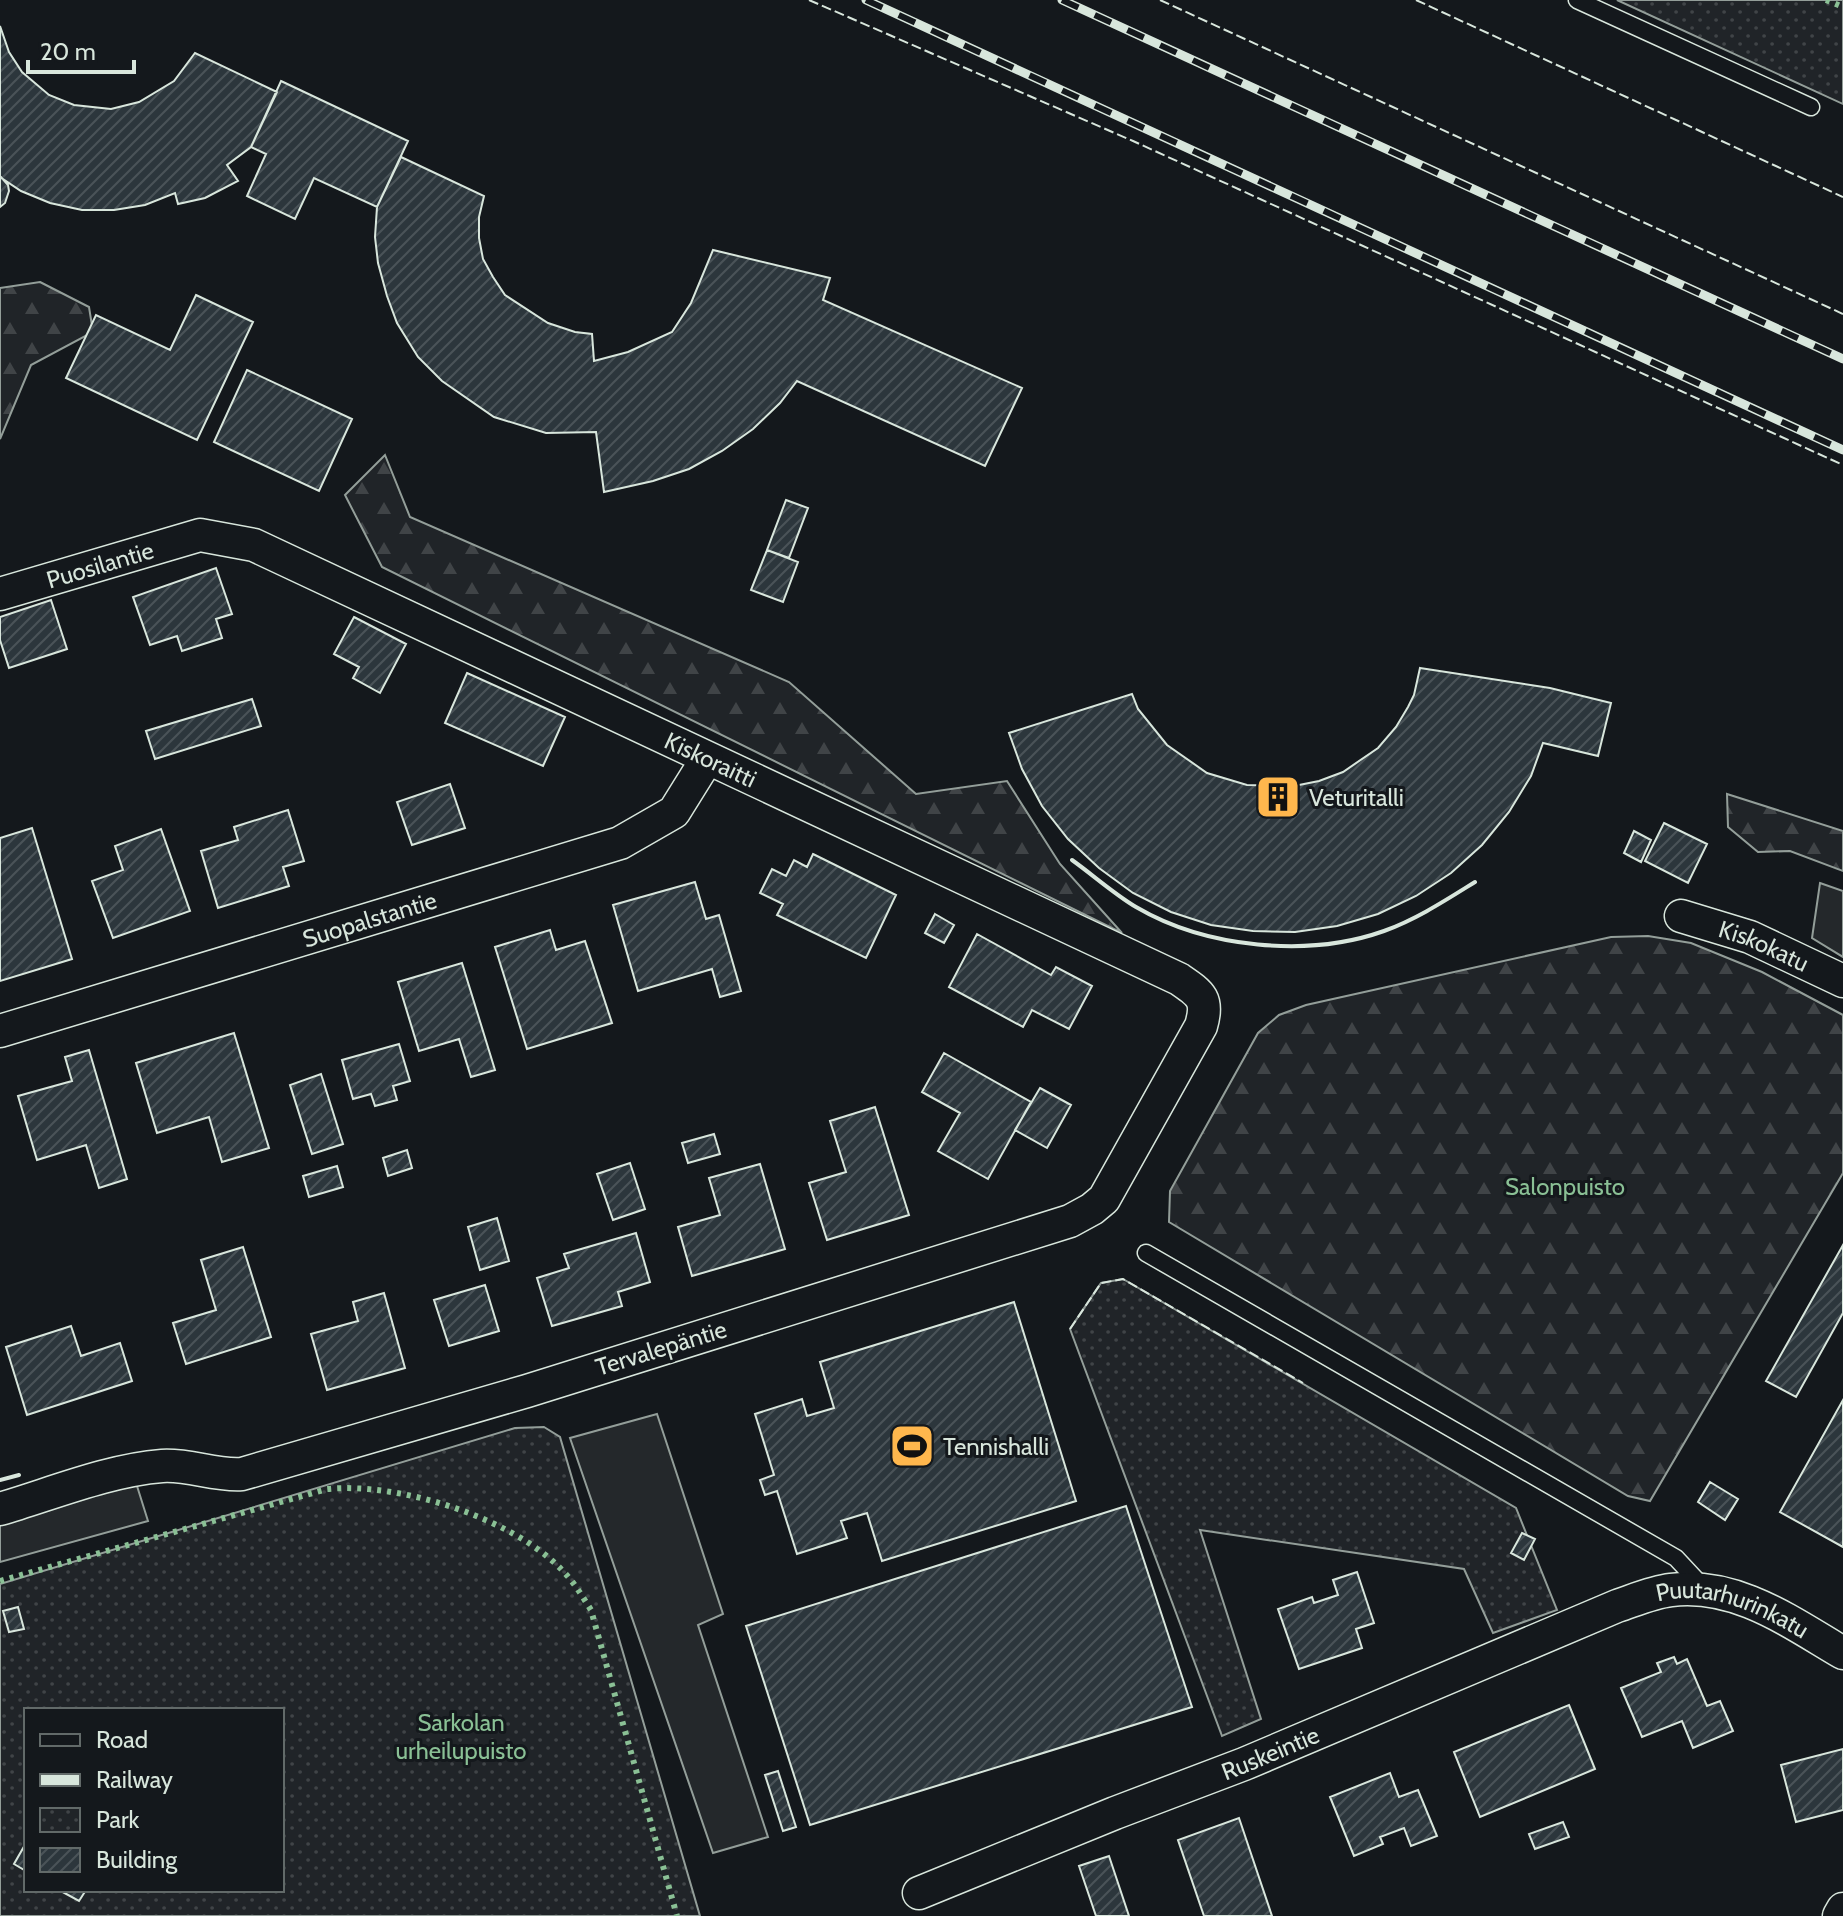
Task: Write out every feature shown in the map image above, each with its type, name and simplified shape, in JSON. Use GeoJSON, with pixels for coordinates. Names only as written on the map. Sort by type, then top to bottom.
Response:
{"type":"FeatureCollection","features":[{"type":"Feature","properties":{"kind":"street","name":"Puosilantie"},"geometry":{"type":"LineString","coordinates":[[0,594],[200,535]]}},
{"type":"Feature","properties":{"kind":"street","name":"Kiskoraitti"},"geometry":{"type":"LineString","coordinates":[[200,535],[254,545],[1179,979],[1199,992],[1206,1009]]}},
{"type":"Feature","properties":{"kind":"street","name":"Suopalstantie"},"geometry":{"type":"LineString","coordinates":[[0,1031],[620,843],[674,812],[707,759]]}},
{"type":"Feature","properties":{"kind":"street","name":"Kiskokatu"},"geometry":{"type":"LineString","coordinates":[[1681,916],[1750,937],[1843,981]]}},
{"type":"Feature","properties":{"kind":"street","name":"Tervalepäntie"},"geometry":{"type":"LineString","coordinates":[[0,1509],[139,1468],[167,1466],[224,1475],[242,1474],[527,1391],[1070,1221],[1104,1199],[1201,1026],[1206,1009]]}},
{"type":"Feature","properties":{"kind":"street","name":"Puutarhurinkatu"},"geometry":{"type":"LineString","coordinates":[[1617,1606],[1668,1590],[1704,1588],[1762,1606],[1843,1653]]}},
{"type":"Feature","properties":{"kind":"street","name":"Ruskeintie"},"geometry":{"type":"LineString","coordinates":[[919,1893],[1244,1764],[1617,1606]]}},
{"type":"Feature","properties":{"kind":"street"},"geometry":{"type":"LineString","coordinates":[[1839,1916],[1843,1909]]}},
{"type":"Feature","properties":{"kind":"lane"},"geometry":{"type":"LineString","coordinates":[[1577,0],[1811,107]]}},
{"type":"Feature","properties":{"kind":"lane"},"geometry":{"type":"LineString","coordinates":[[1146,1253],[1676,1558],[1704,1588]]}},
{"type":"Feature","properties":{"kind":"green space"},"geometry":{"type":"Polygon","coordinates":[[[1617,0],[1843,0],[1843,104],[1617,0]]]}},
{"type":"Feature","properties":{"kind":"green space"},"geometry":{"type":"Polygon","coordinates":[[[40,282],[89,307],[93,332],[31,365],[0,439],[0,288],[40,282]]]}},
{"type":"Feature","properties":{"kind":"green space"},"geometry":{"type":"Polygon","coordinates":[[[385,455],[410,517],[789,682],[916,794],[1007,781],[1060,864],[1122,933],[382,567],[345,495],[385,455]]]}},
{"type":"Feature","properties":{"kind":"green space"},"geometry":{"type":"Polygon","coordinates":[[[1727,794],[1843,831],[1843,871],[1790,851],[1758,852],[1728,827],[1727,794]]]}},
{"type":"Feature","properties":{"kind":"green space","name":"Salonpuisto"},"geometry":{"type":"Polygon","coordinates":[[[1648,936],[1691,943],[1762,972],[1843,1015],[1843,1173],[1650,1501],[1628,1496],[1169,1222],[1170,1191],[1258,1033],[1279,1015],[1306,1005],[1611,937],[1648,936]]]}},
{"type":"Feature","properties":{"kind":"green space"},"geometry":{"type":"Polygon","coordinates":[[[1123,1279],[1516,1508],[1557,1610],[1493,1633],[1464,1569],[1200,1530],[1261,1719],[1222,1736],[1070,1329],[1101,1283],[1123,1279]]]}},
{"type":"Feature","properties":{"kind":"green space","name":"Sarkolan urheilupuisto"},"geometry":{"type":"Polygon","coordinates":[[[544,1427],[560,1437],[700,1916],[0,1916],[0,1584],[515,1428],[544,1427]]]}},
{"type":"Feature","properties":{"kind":"shaded area"},"geometry":{"type":"Polygon","coordinates":[[[1820,883],[1843,891],[1843,957],[1812,938],[1820,883]]]}},
{"type":"Feature","properties":{"kind":"shaded area"},"geometry":{"type":"Polygon","coordinates":[[[657,1414],[723,1614],[698,1625],[768,1837],[713,1853],[570,1438],[657,1414]]]}},
{"type":"Feature","properties":{"kind":"shaded area"},"geometry":{"type":"Polygon","coordinates":[[[132,1470],[148,1521],[0,1562],[0,1509],[132,1470]]]}},
{"type":"Feature","properties":{"kind":"building"},"geometry":{"type":"Polygon","coordinates":[[[0,26],[9,52],[22,72],[49,95],[74,105],[111,109],[139,102],[174,81],[195,53],[277,92],[251,147],[227,165],[238,181],[205,198],[178,204],[175,193],[145,205],[114,210],[82,210],[50,203],[21,191],[0,177],[0,26]]]}},
{"type":"Feature","properties":{"kind":"building"},"geometry":{"type":"Polygon","coordinates":[[[281,81],[408,141],[377,207],[314,178],[295,219],[247,196],[266,154],[251,147],[281,81]]]}},
{"type":"Feature","properties":{"kind":"building"},"geometry":{"type":"Polygon","coordinates":[[[401,157],[484,196],[479,217],[483,259],[505,295],[548,323],[592,334],[594,361],[628,352],[672,332],[691,303],[713,250],[830,278],[823,300],[1022,388],[985,466],[797,381],[753,429],[722,451],[689,469],[604,492],[596,432],[546,433],[494,417],[442,381],[418,357],[397,323],[378,263],[375,237],[377,207],[401,157]]]}},
{"type":"Feature","properties":{"kind":"building"},"geometry":{"type":"Polygon","coordinates":[[[0,176],[9,191],[0,207],[0,176]]]}},
{"type":"Feature","properties":{"kind":"building"},"geometry":{"type":"Polygon","coordinates":[[[196,295],[253,322],[197,440],[66,378],[96,315],[170,350],[196,295]]]}},
{"type":"Feature","properties":{"kind":"building"},"geometry":{"type":"Polygon","coordinates":[[[247,370],[352,419],[319,491],[214,442],[247,370]]]}},
{"type":"Feature","properties":{"kind":"building"},"geometry":{"type":"Polygon","coordinates":[[[786,500],[808,508],[789,558],[767,550],[786,500]]]}},
{"type":"Feature","properties":{"kind":"building"},"geometry":{"type":"Polygon","coordinates":[[[767,550],[798,562],[783,602],[751,590],[767,550]]]}},
{"type":"Feature","properties":{"kind":"building"},"geometry":{"type":"Polygon","coordinates":[[[216,568],[232,614],[216,619],[222,638],[182,651],[177,636],[150,645],[133,597],[216,568]]]}},
{"type":"Feature","properties":{"kind":"building"},"geometry":{"type":"Polygon","coordinates":[[[51,600],[67,649],[9,668],[0,640],[0,617],[51,600]]]}},
{"type":"Feature","properties":{"kind":"building"},"geometry":{"type":"Polygon","coordinates":[[[354,617],[406,644],[380,693],[353,678],[359,667],[334,654],[354,617]]]}},
{"type":"Feature","properties":{"kind":"building","name":"Veturitalli"},"geometry":{"type":"Polygon","coordinates":[[[1420,668],[1550,688],[1611,703],[1598,756],[1543,743],[1531,776],[1509,812],[1482,845],[1451,873],[1416,896],[1378,914],[1337,926],[1295,932],[1253,931],[1211,925],[1171,912],[1133,893],[1099,868],[1068,839],[1042,806],[1022,769],[1009,733],[1132,694],[1138,709],[1167,745],[1207,773],[1247,785],[1294,786],[1343,772],[1378,748],[1408,707],[1420,668]]]}},
{"type":"Feature","properties":{"kind":"building"},"geometry":{"type":"Polygon","coordinates":[[[467,673],[565,717],[543,766],[445,723],[467,673]]]}},
{"type":"Feature","properties":{"kind":"building"},"geometry":{"type":"Polygon","coordinates":[[[252,699],[261,726],[155,759],[146,731],[252,699]]]}},
{"type":"Feature","properties":{"kind":"building"},"geometry":{"type":"Polygon","coordinates":[[[450,784],[465,828],[412,845],[397,802],[450,784]]]}},
{"type":"Feature","properties":{"kind":"building"},"geometry":{"type":"Polygon","coordinates":[[[288,810],[304,861],[283,867],[289,886],[218,908],[201,851],[238,840],[234,827],[288,810]]]}},
{"type":"Feature","properties":{"kind":"building"},"geometry":{"type":"Polygon","coordinates":[[[1664,823],[1707,844],[1688,883],[1645,861],[1664,823]]]}},
{"type":"Feature","properties":{"kind":"building"},"geometry":{"type":"Polygon","coordinates":[[[32,828],[72,959],[0,981],[0,838],[32,828]]]}},
{"type":"Feature","properties":{"kind":"building"},"geometry":{"type":"Polygon","coordinates":[[[161,829],[190,911],[113,938],[92,881],[123,870],[115,846],[161,829]]]}},
{"type":"Feature","properties":{"kind":"building"},"geometry":{"type":"Polygon","coordinates":[[[1634,831],[1651,840],[1641,862],[1624,853],[1634,831]]]}},
{"type":"Feature","properties":{"kind":"building"},"geometry":{"type":"Polygon","coordinates":[[[813,854],[896,895],[866,958],[777,915],[783,904],[760,893],[772,869],[786,876],[794,860],[807,867],[813,854]]]}},
{"type":"Feature","properties":{"kind":"building"},"geometry":{"type":"Polygon","coordinates":[[[695,882],[706,919],[719,915],[741,991],[720,997],[712,969],[638,991],[613,905],[695,882]]]}},
{"type":"Feature","properties":{"kind":"building"},"geometry":{"type":"Polygon","coordinates":[[[935,914],[954,925],[944,943],[925,933],[935,914]]]}},
{"type":"Feature","properties":{"kind":"building"},"geometry":{"type":"Polygon","coordinates":[[[550,930],[556,950],[585,941],[612,1023],[527,1049],[495,947],[550,930]]]}},
{"type":"Feature","properties":{"kind":"building"},"geometry":{"type":"Polygon","coordinates":[[[977,934],[1051,975],[1056,967],[1092,986],[1069,1029],[1032,1010],[1023,1027],[949,987],[977,934]]]}},
{"type":"Feature","properties":{"kind":"building"},"geometry":{"type":"Polygon","coordinates":[[[462,963],[495,1070],[471,1077],[459,1039],[419,1051],[398,982],[462,963]]]}},
{"type":"Feature","properties":{"kind":"building"},"geometry":{"type":"Polygon","coordinates":[[[234,1033],[269,1148],[222,1162],[209,1117],[157,1133],[136,1063],[234,1033]]]}},
{"type":"Feature","properties":{"kind":"building"},"geometry":{"type":"Polygon","coordinates":[[[399,1044],[410,1081],[393,1086],[397,1100],[375,1106],[371,1094],[353,1099],[342,1060],[399,1044]]]}},
{"type":"Feature","properties":{"kind":"building"},"geometry":{"type":"Polygon","coordinates":[[[89,1050],[127,1179],[99,1188],[86,1145],[37,1160],[18,1096],[72,1081],[65,1057],[89,1050]]]}},
{"type":"Feature","properties":{"kind":"building"},"geometry":{"type":"Polygon","coordinates":[[[944,1053],[1031,1102],[988,1179],[938,1151],[960,1113],[922,1092],[944,1053]]]}},
{"type":"Feature","properties":{"kind":"building"},"geometry":{"type":"Polygon","coordinates":[[[321,1074],[343,1144],[312,1154],[290,1085],[321,1074]]]}},
{"type":"Feature","properties":{"kind":"building"},"geometry":{"type":"Polygon","coordinates":[[[1040,1088],[1071,1105],[1047,1148],[1015,1130],[1040,1088]]]}},
{"type":"Feature","properties":{"kind":"building"},"geometry":{"type":"Polygon","coordinates":[[[875,1107],[909,1215],[827,1240],[809,1183],[846,1172],[830,1121],[875,1107]]]}},
{"type":"Feature","properties":{"kind":"building"},"geometry":{"type":"Polygon","coordinates":[[[714,1134],[720,1154],[688,1163],[682,1143],[714,1134]]]}},
{"type":"Feature","properties":{"kind":"building"},"geometry":{"type":"Polygon","coordinates":[[[407,1150],[412,1168],[388,1176],[383,1158],[407,1150]]]}},
{"type":"Feature","properties":{"kind":"building"},"geometry":{"type":"Polygon","coordinates":[[[630,1163],[645,1209],[613,1220],[597,1174],[630,1163]]]}},
{"type":"Feature","properties":{"kind":"building"},"geometry":{"type":"Polygon","coordinates":[[[760,1164],[785,1249],[692,1276],[678,1227],[720,1215],[709,1178],[760,1164]]]}},
{"type":"Feature","properties":{"kind":"building"},"geometry":{"type":"Polygon","coordinates":[[[337,1166],[343,1187],[309,1197],[303,1176],[337,1166]]]}},
{"type":"Feature","properties":{"kind":"building"},"geometry":{"type":"Polygon","coordinates":[[[497,1218],[509,1261],[480,1270],[468,1227],[497,1218]]]}},
{"type":"Feature","properties":{"kind":"building"},"geometry":{"type":"Polygon","coordinates":[[[636,1233],[650,1282],[618,1292],[622,1306],[552,1326],[537,1278],[569,1268],[564,1254],[636,1233]]]}},
{"type":"Feature","properties":{"kind":"building"},"geometry":{"type":"Polygon","coordinates":[[[1843,1245],[1843,1313],[1796,1397],[1766,1381],[1843,1245]]]}},
{"type":"Feature","properties":{"kind":"building"},"geometry":{"type":"Polygon","coordinates":[[[243,1247],[271,1337],[186,1364],[173,1323],[216,1310],[201,1260],[243,1247]]]}},
{"type":"Feature","properties":{"kind":"building"},"geometry":{"type":"Polygon","coordinates":[[[485,1285],[499,1331],[449,1346],[434,1300],[485,1285]]]}},
{"type":"Feature","properties":{"kind":"building"},"geometry":{"type":"Polygon","coordinates":[[[384,1293],[405,1368],[327,1390],[311,1334],[358,1321],[353,1302],[384,1293]]]}},
{"type":"Feature","properties":{"kind":"building","name":"Tennishalli"},"geometry":{"type":"Polygon","coordinates":[[[1014,1302],[1076,1501],[882,1561],[867,1513],[841,1521],[847,1538],[797,1554],[777,1491],[765,1495],[760,1480],[774,1475],[755,1414],[802,1399],[807,1416],[834,1408],[820,1362],[1014,1302]]]}},
{"type":"Feature","properties":{"kind":"building"},"geometry":{"type":"Polygon","coordinates":[[[71,1326],[81,1356],[120,1343],[132,1381],[27,1415],[6,1347],[71,1326]]]}},
{"type":"Feature","properties":{"kind":"building"},"geometry":{"type":"Polygon","coordinates":[[[1843,1400],[1843,1547],[1780,1512],[1843,1400]]]}},
{"type":"Feature","properties":{"kind":"building"},"geometry":{"type":"Polygon","coordinates":[[[1710,1482],[1738,1499],[1725,1520],[1698,1502],[1710,1482]]]}},
{"type":"Feature","properties":{"kind":"building"},"geometry":{"type":"Polygon","coordinates":[[[1126,1506],[1192,1707],[810,1825],[746,1626],[1126,1506]]]}},
{"type":"Feature","properties":{"kind":"building"},"geometry":{"type":"Polygon","coordinates":[[[1522,1533],[1535,1539],[1524,1560],[1511,1553],[1522,1533]]]}},
{"type":"Feature","properties":{"kind":"building"},"geometry":{"type":"Polygon","coordinates":[[[1357,1572],[1374,1623],[1356,1629],[1362,1648],[1299,1669],[1278,1609],[1312,1597],[1314,1603],[1338,1595],[1333,1580],[1357,1572]]]}},
{"type":"Feature","properties":{"kind":"building"},"geometry":{"type":"Polygon","coordinates":[[[18,1607],[24,1629],[9,1632],[3,1611],[18,1607]]]}},
{"type":"Feature","properties":{"kind":"building"},"geometry":{"type":"Polygon","coordinates":[[[1674,1657],[1677,1664],[1687,1659],[1707,1706],[1720,1701],[1733,1731],[1693,1748],[1682,1721],[1642,1737],[1621,1688],[1661,1672],[1657,1663],[1674,1657]]]}},
{"type":"Feature","properties":{"kind":"building"},"geometry":{"type":"Polygon","coordinates":[[[1569,1705],[1595,1769],[1480,1817],[1454,1752],[1569,1705]]]}},
{"type":"Feature","properties":{"kind":"building"},"geometry":{"type":"Polygon","coordinates":[[[1843,1749],[1843,1810],[1796,1822],[1781,1765],[1843,1749]]]}},
{"type":"Feature","properties":{"kind":"building"},"geometry":{"type":"Polygon","coordinates":[[[778,1771],[796,1827],[783,1831],[765,1775],[778,1771]]]}},
{"type":"Feature","properties":{"kind":"building"},"geometry":{"type":"Polygon","coordinates":[[[1390,1773],[1399,1797],[1418,1790],[1437,1836],[1411,1846],[1404,1828],[1380,1837],[1383,1844],[1354,1856],[1330,1797],[1390,1773]]]}},
{"type":"Feature","properties":{"kind":"building"},"geometry":{"type":"Polygon","coordinates":[[[1239,1818],[1272,1916],[1204,1916],[1178,1840],[1239,1818]]]}},
{"type":"Feature","properties":{"kind":"building"},"geometry":{"type":"Polygon","coordinates":[[[1563,1822],[1569,1837],[1535,1849],[1529,1834],[1563,1822]]]}},
{"type":"Feature","properties":{"kind":"building"},"geometry":{"type":"Polygon","coordinates":[[[24,1846],[24,1870],[14,1864],[24,1846]]]}},
{"type":"Feature","properties":{"kind":"building"},"geometry":{"type":"Polygon","coordinates":[[[1109,1856],[1129,1916],[1096,1916],[1079,1866],[1109,1856]]]}},
{"type":"Feature","properties":{"kind":"building"},"geometry":{"type":"Polygon","coordinates":[[[63,1892],[85,1892],[79,1901],[63,1892]]]}},
{"type":"Feature","properties":{"kind":"railway"},"geometry":{"type":"LineString","coordinates":[[866,0],[1843,450]]}},
{"type":"Feature","properties":{"kind":"railway"},"geometry":{"type":"LineString","coordinates":[[1062,0],[1843,359]]}},
{"type":"Feature","properties":{"kind":"hedge"},"geometry":{"type":"LineString","coordinates":[[1826,0],[1843,7]]}},
{"type":"Feature","properties":{"kind":"hedge"},"geometry":{"type":"LineString","coordinates":[[0,1581],[327,1489],[386,1491],[452,1507],[484,1519],[540,1551],[566,1575],[591,1610],[677,1916]]}},
{"type":"Feature","properties":{"kind":"fence"},"geometry":{"type":"LineString","coordinates":[[809,0],[1133,141],[1843,465]]}},
{"type":"Feature","properties":{"kind":"fence"},"geometry":{"type":"LineString","coordinates":[[1160,0],[1843,314]]}},
{"type":"Feature","properties":{"kind":"fence"},"geometry":{"type":"LineString","coordinates":[[1416,0],[1843,197]]}},
{"type":"Feature","properties":{"kind":"fence"},"geometry":{"type":"LineString","coordinates":[[1070,1329],[1101,1283],[1123,1279],[1303,1383]]}},
{"type":"Feature","properties":{"kind":"wall"},"geometry":{"type":"LineString","coordinates":[[1072,860],[1128,902],[1164,921],[1225,940],[1291,946],[1323,944],[1384,931],[1420,915],[1475,882]]}},
{"type":"Feature","properties":{"kind":"wall"},"geometry":{"type":"LineString","coordinates":[[0,1480],[19,1475]]}},
{"type":"Feature","properties":{"kind":"place","name":"Veturitalli"},"geometry":{"type":"Point","coordinates":[1278,797]}},
{"type":"Feature","properties":{"kind":"place","name":"Tennishalli"},"geometry":{"type":"Point","coordinates":[912,1446]}}]}
